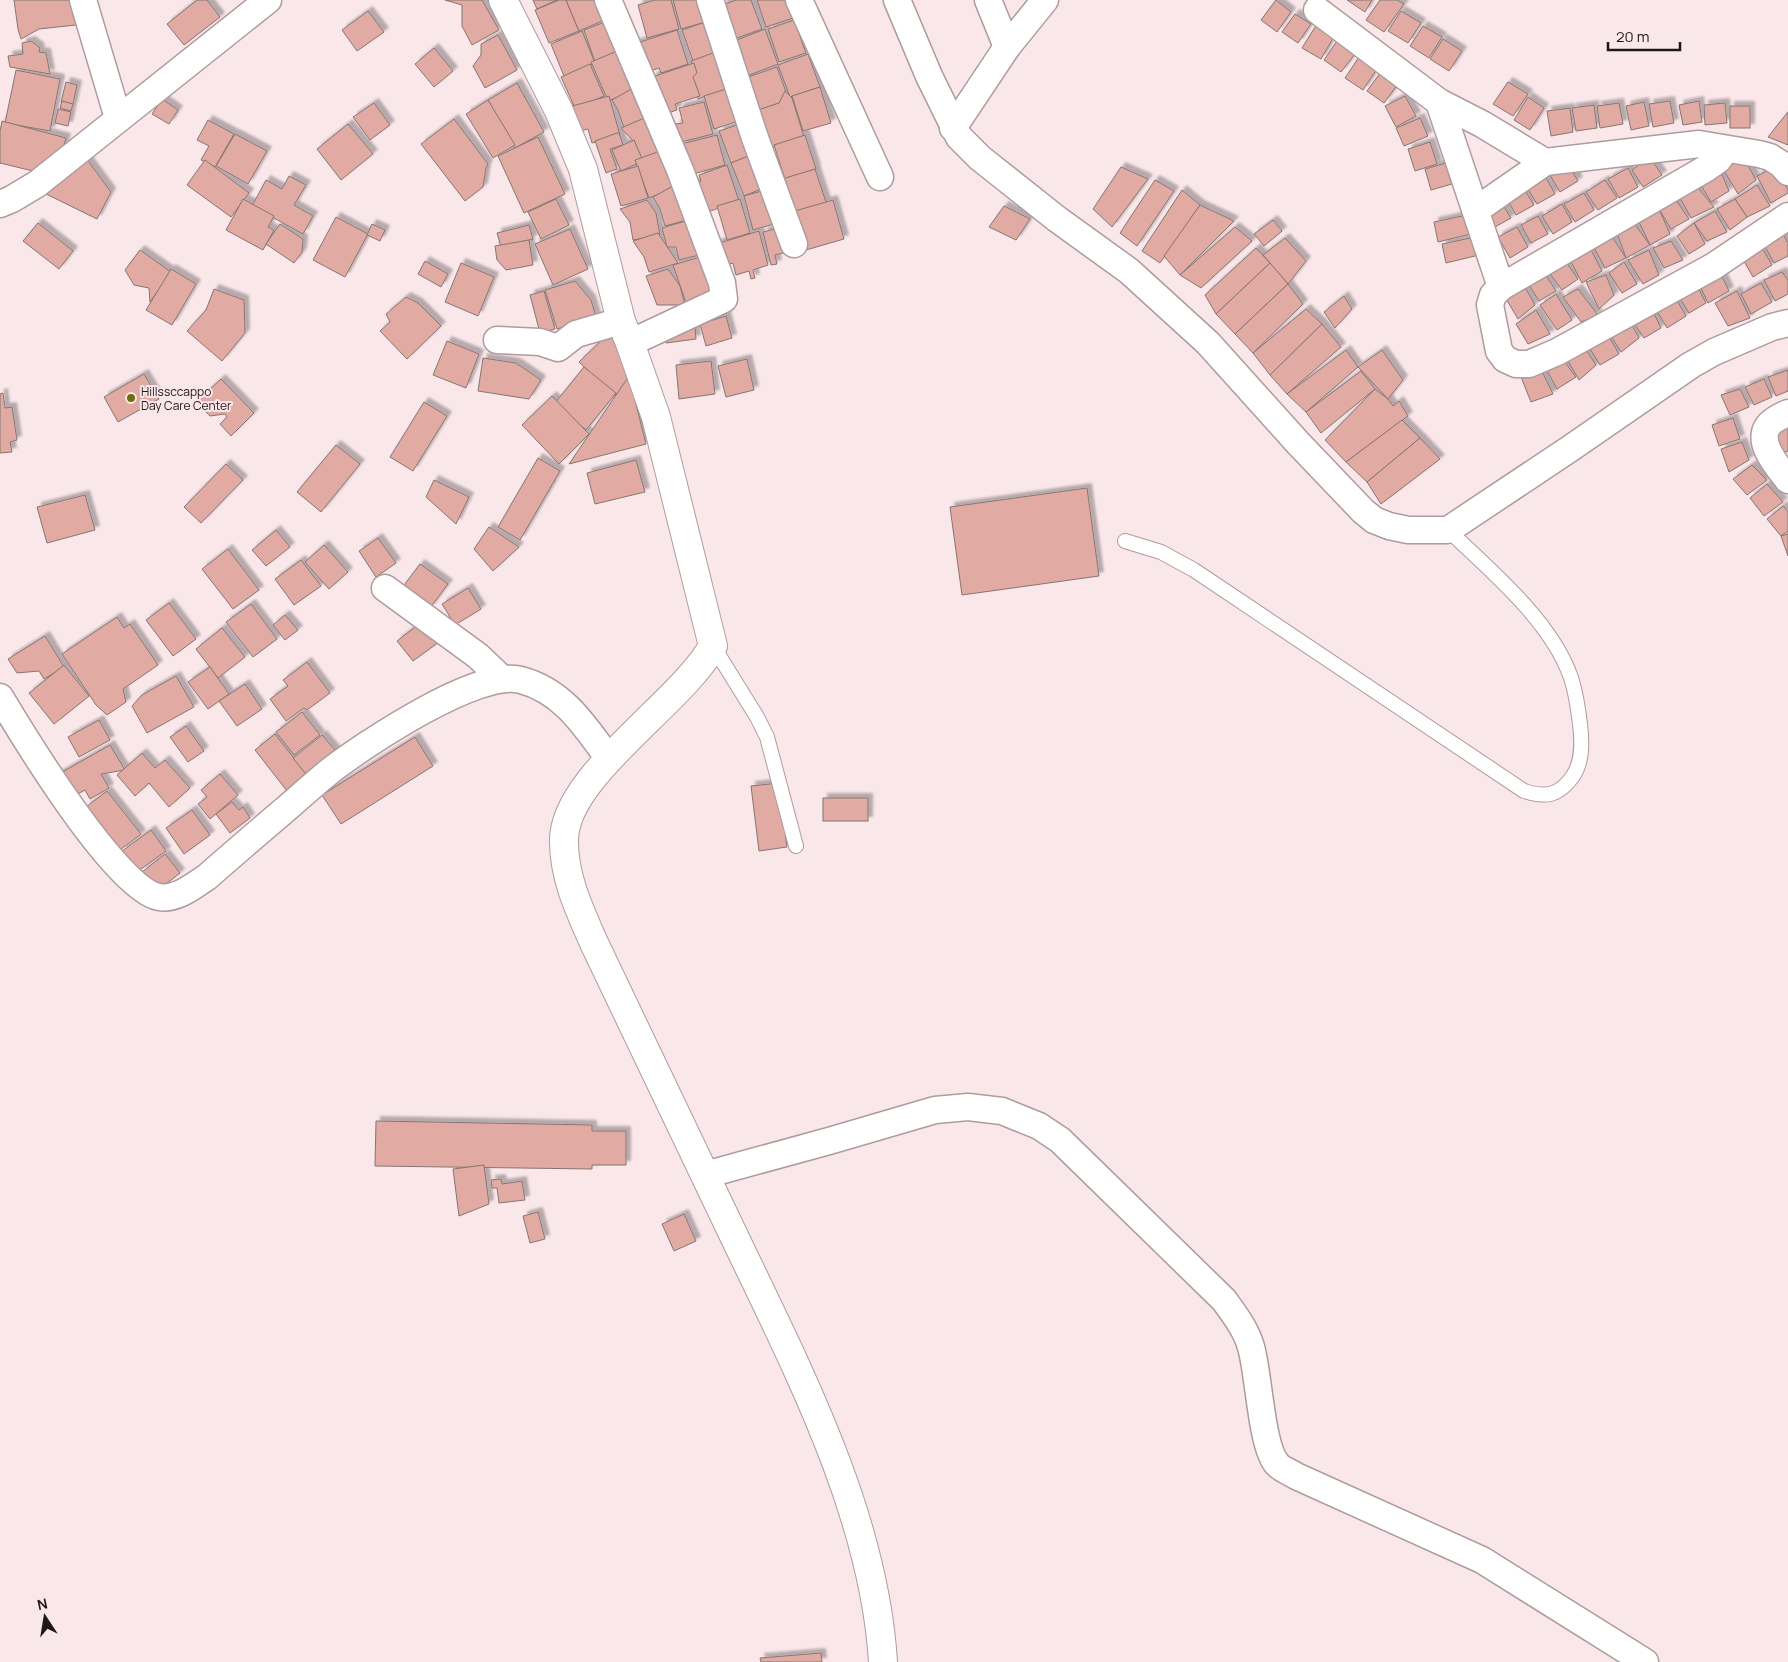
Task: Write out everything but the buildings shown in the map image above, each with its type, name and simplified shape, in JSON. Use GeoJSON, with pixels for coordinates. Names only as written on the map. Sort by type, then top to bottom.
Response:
{"type":"FeatureCollection","features":[{"type":"Feature","properties":{"kind":"street"},"geometry":{"type":"LineString","coordinates":[[84,0],[118,118]]}},
{"type":"Feature","properties":{"kind":"street"},"geometry":{"type":"LineString","coordinates":[[0,204],[37,184],[268,0]]}},
{"type":"Feature","properties":{"kind":"street"},"geometry":{"type":"LineString","coordinates":[[503,0],[559,111],[583,169],[625,332],[656,417],[712,646],[690,678],[609,759],[581,792],[567,817],[564,841],[566,870],[578,906],[594,943],[815,1411],[842,1479],[868,1558],[882,1639],[883,1662]]}},
{"type":"Feature","properties":{"kind":"street"},"geometry":{"type":"LineString","coordinates":[[497,340],[540,342],[558,348],[576,334],[625,332],[724,299],[722,283],[680,170],[608,0]]}},
{"type":"Feature","properties":{"kind":"street"},"geometry":{"type":"LineString","coordinates":[[710,0],[755,138],[794,244]]}},
{"type":"Feature","properties":{"kind":"street"},"geometry":{"type":"LineString","coordinates":[[799,0],[880,177]]}},
{"type":"Feature","properties":{"kind":"street"},"geometry":{"type":"LineString","coordinates":[[897,0],[928,76],[959,137],[980,158],[1057,219],[1129,272],[1208,343],[1298,443],[1363,511],[1374,520],[1389,526],[1408,530],[1448,530],[1572,448],[1691,365],[1714,352],[1772,327],[1788,323]]}},
{"type":"Feature","properties":{"kind":"street"},"geometry":{"type":"LineString","coordinates":[[988,0],[1007,47]]}},
{"type":"Feature","properties":{"kind":"street"},"geometry":{"type":"LineString","coordinates":[[953,128],[1007,47],[1045,0]]}},
{"type":"Feature","properties":{"kind":"street"},"geometry":{"type":"LineString","coordinates":[[1317,10],[1439,102],[1482,124],[1545,162]]}},
{"type":"Feature","properties":{"kind":"street"},"geometry":{"type":"LineString","coordinates":[[1439,102],[1501,287]]}},
{"type":"Feature","properties":{"kind":"street"},"geometry":{"type":"LineString","coordinates":[[1476,210],[1545,162],[1699,144],[1770,157],[1781,164],[1788,172]]}},
{"type":"Feature","properties":{"kind":"street"},"geometry":{"type":"LineString","coordinates":[[1726,149],[1718,160],[1705,169],[1501,287],[1493,296],[1490,305],[1499,351],[1505,359],[1516,364],[1529,364],[1557,352],[1714,266],[1788,216]]}},
{"type":"Feature","properties":{"kind":"street"},"geometry":{"type":"LineString","coordinates":[[1788,413],[1769,424],[1765,431],[1764,440],[1767,449],[1788,480]]}},
{"type":"Feature","properties":{"kind":"street"},"geometry":{"type":"LineString","coordinates":[[385,588],[478,656],[501,678]]}},
{"type":"Feature","properties":{"kind":"street"},"geometry":{"type":"LineString","coordinates":[[0,697],[66,800],[118,867],[146,892],[157,897],[167,898],[186,891],[206,877],[330,771],[376,740],[438,702],[501,678],[520,679],[542,687],[558,697],[581,719],[609,759]]}},
{"type":"Feature","properties":{"kind":"street"},"geometry":{"type":"LineString","coordinates":[[705,1175],[936,1110],[968,1108],[1002,1111],[1039,1126],[1060,1140],[1224,1300],[1240,1324],[1250,1344],[1256,1370],[1265,1434],[1273,1459],[1278,1466],[1296,1476],[1482,1560],[1645,1662]]}},
{"type":"Feature","properties":{"kind":"lane"},"geometry":{"type":"LineString","coordinates":[[1124,541],[1160,552],[1194,570],[1524,791],[1538,795],[1556,793],[1565,787],[1575,774],[1580,759],[1580,728],[1577,701],[1570,676],[1560,652],[1538,621],[1512,592],[1448,530]]}},
{"type":"Feature","properties":{"kind":"lane"},"geometry":{"type":"LineString","coordinates":[[712,646],[757,716],[766,738],[796,846]]}},
{"type":"Feature","properties":{"kind":"place","name":"Hillssccappo Day Care Center"},"geometry":{"type":"Point","coordinates":[131,398]}}]}
